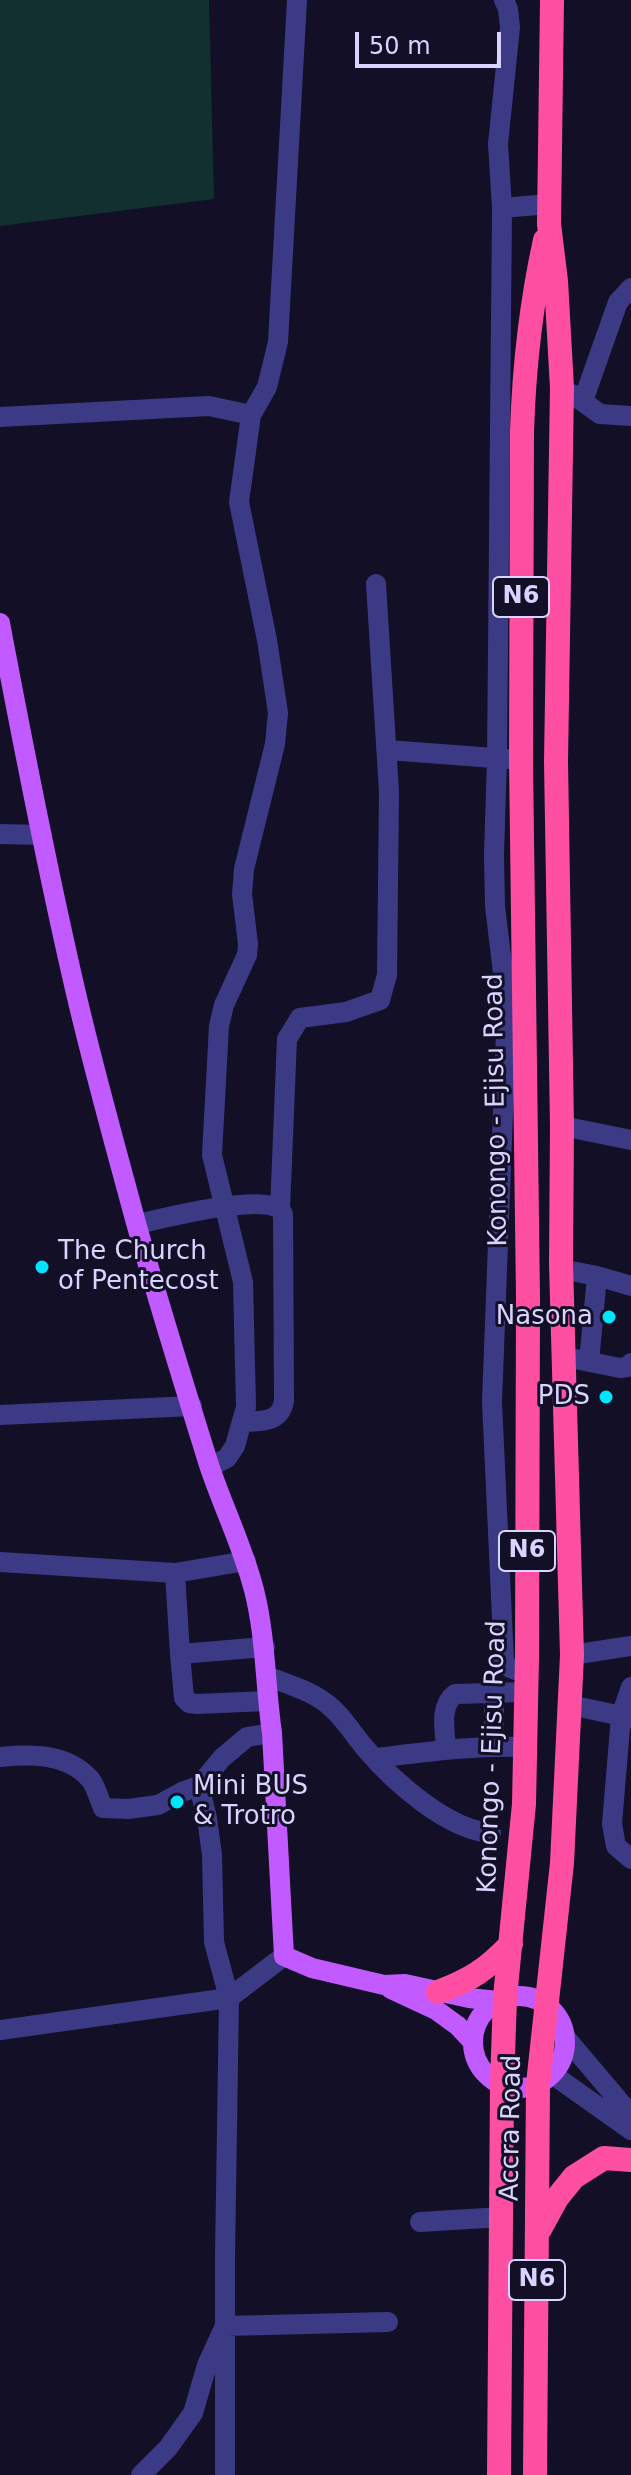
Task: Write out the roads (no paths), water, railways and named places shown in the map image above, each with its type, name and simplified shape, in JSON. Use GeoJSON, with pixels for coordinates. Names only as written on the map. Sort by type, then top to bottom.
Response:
{"type":"FeatureCollection","features":[{"type":"Feature","properties":{"kind":"highway","name":"Konongo - Ejisu Road"},"geometry":{"type":"LineString","coordinates":[[552,0],[549,214],[562,388],[556,761],[562,1126],[561,1269],[572,1655],[568,1784]]}},
{"type":"Feature","properties":{"kind":"highway","name":"Konongo - Ejisu Road"},"geometry":{"type":"LineString","coordinates":[[499,2475],[502,1999],[511,1944],[524,1804],[526,1683],[528,1298],[515,1006],[509,759],[524,380],[534,292],[549,214]]}},
{"type":"Feature","properties":{"kind":"highway","name":"Accra Road"},"geometry":{"type":"LineString","coordinates":[[535,2475],[537,2235],[546,2003],[559,1899],[568,1784]]}},
{"type":"Feature","properties":{"kind":"highway"},"geometry":{"type":"LineString","coordinates":[[438,1992],[475,1977],[511,1944]]}},
{"type":"Feature","properties":{"kind":"highway"},"geometry":{"type":"LineString","coordinates":[[537,2235],[557,2198],[574,2177],[604,2158],[631,2160]]}},
{"type":"Feature","properties":{"kind":"main road"},"geometry":{"type":"LineString","coordinates":[[0,623],[75,991],[137,1224],[210,1467],[255,1593],[265,1647],[272,1733],[284,1956],[312,1968],[384,1985],[436,2010],[473,2042]]}},
{"type":"Feature","properties":{"kind":"main road"},"geometry":{"type":"LineString","coordinates":[[384,1985],[405,1984],[438,1992],[502,1999],[528,1996],[546,2003],[560,2019],[565,2050],[561,2063],[545,2079],[526,2088],[502,2084],[490,2078],[475,2055],[473,2042],[480,2018],[502,1999]]}},
{"type":"Feature","properties":{"kind":"street"},"geometry":{"type":"LineString","coordinates":[[210,1467],[227,1458],[235,1446],[246,1407],[243,1282],[212,1155],[216,1049],[224,1005],[247,955],[242,894],[244,869],[275,744],[278,713],[267,640],[239,502],[251,415],[267,387],[278,342],[297,0]]}},
{"type":"Feature","properties":{"kind":"street"},"geometry":{"type":"LineString","coordinates":[[388,750],[509,759],[502,208],[498,144],[510,27],[504,0]]}},
{"type":"Feature","properties":{"kind":"street"},"geometry":{"type":"LineString","coordinates":[[502,208],[549,214]]}},
{"type":"Feature","properties":{"kind":"street"},"geometry":{"type":"LineString","coordinates":[[583,401],[618,302],[631,288]]}},
{"type":"Feature","properties":{"kind":"street"},"geometry":{"type":"LineString","coordinates":[[562,388],[600,414],[631,416]]}},
{"type":"Feature","properties":{"kind":"street"},"geometry":{"type":"LineString","coordinates":[[0,417],[209,406],[251,415]]}},
{"type":"Feature","properties":{"kind":"street"},"geometry":{"type":"LineString","coordinates":[[280,1209],[287,1039],[300,1018],[346,1012],[380,1000],[387,975],[388,750],[376,584]]}},
{"type":"Feature","properties":{"kind":"street"},"geometry":{"type":"LineString","coordinates":[[0,834],[42,835]]}},
{"type":"Feature","properties":{"kind":"street"},"geometry":{"type":"LineString","coordinates":[[446,1748],[445,1706],[448,1699],[455,1694],[494,1694],[526,1683],[504,1662],[492,1402],[515,1006]]}},
{"type":"Feature","properties":{"kind":"street"},"geometry":{"type":"LineString","coordinates":[[562,1126],[631,1140]]}},
{"type":"Feature","properties":{"kind":"street"},"geometry":{"type":"LineString","coordinates":[[137,1224],[225,1206],[272,1204],[283,1214],[284,1401],[277,1417],[269,1421],[243,1422]]}},
{"type":"Feature","properties":{"kind":"street"},"geometry":{"type":"LineString","coordinates":[[561,1269],[631,1286]]}},
{"type":"Feature","properties":{"kind":"street"},"geometry":{"type":"LineString","coordinates":[[589,1362],[597,1276]]}},
{"type":"Feature","properties":{"kind":"street"},"geometry":{"type":"LineString","coordinates":[[563,1356],[620,1368],[631,1363]]}},
{"type":"Feature","properties":{"kind":"street"},"geometry":{"type":"LineString","coordinates":[[0,1415],[192,1406]]}},
{"type":"Feature","properties":{"kind":"street"},"geometry":{"type":"LineString","coordinates":[[0,1562],[175,1573],[246,1561]]}},
{"type":"Feature","properties":{"kind":"street"},"geometry":{"type":"LineString","coordinates":[[175,1573],[184,1698],[189,1703],[197,1704],[267,1701]]}},
{"type":"Feature","properties":{"kind":"street"},"geometry":{"type":"LineString","coordinates":[[572,1655],[631,1646]]}},
{"type":"Feature","properties":{"kind":"street"},"geometry":{"type":"LineString","coordinates":[[180,1654],[265,1647]]}},
{"type":"Feature","properties":{"kind":"street"},"geometry":{"type":"LineString","coordinates":[[267,1676],[305,1689],[333,1709],[368,1752],[433,1811],[476,1832],[491,1833]]}},
{"type":"Feature","properties":{"kind":"street"},"geometry":{"type":"LineString","coordinates":[[631,1687],[612,1824],[616,1846],[631,1859]]}},
{"type":"Feature","properties":{"kind":"street"},"geometry":{"type":"LineString","coordinates":[[494,1694],[494,1745]]}},
{"type":"Feature","properties":{"kind":"street"},"geometry":{"type":"LineString","coordinates":[[570,1705],[626,1717]]}},
{"type":"Feature","properties":{"kind":"street"},"geometry":{"type":"LineString","coordinates":[[0,1757],[52,1757],[74,1766],[92,1780],[103,1808],[128,1809],[158,1805],[199,1786],[222,1758],[247,1737],[272,1733]]}},
{"type":"Feature","properties":{"kind":"street"},"geometry":{"type":"LineString","coordinates":[[376,1758],[446,1748],[525,1747]]}},
{"type":"Feature","properties":{"kind":"street"},"geometry":{"type":"LineString","coordinates":[[199,1786],[212,1855],[214,1942],[229,1998],[225,2475]]}},
{"type":"Feature","properties":{"kind":"street"},"geometry":{"type":"LineString","coordinates":[[0,2030],[229,1998],[284,1956]]}},
{"type":"Feature","properties":{"kind":"street"},"geometry":{"type":"LineString","coordinates":[[565,2037],[631,2115]]}},
{"type":"Feature","properties":{"kind":"street"},"geometry":{"type":"LineString","coordinates":[[545,2079],[631,2130]]}},
{"type":"Feature","properties":{"kind":"street"},"geometry":{"type":"LineString","coordinates":[[420,2222],[502,2217]]}},
{"type":"Feature","properties":{"kind":"street"},"geometry":{"type":"LineString","coordinates":[[225,2326],[388,2322]]}},
{"type":"Feature","properties":{"kind":"street"},"geometry":{"type":"LineString","coordinates":[[141,2475],[168,2448],[193,2413],[207,2365],[225,2326]]}},
{"type":"Feature","properties":{"kind":"place","name":"The Church of Pentecost"},"geometry":{"type":"Point","coordinates":[42,1267]}},
{"type":"Feature","properties":{"kind":"place","name":"Nasona"},"geometry":{"type":"Point","coordinates":[609,1317]}},
{"type":"Feature","properties":{"kind":"place","name":"PDS"},"geometry":{"type":"Point","coordinates":[606,1397]}},
{"type":"Feature","properties":{"kind":"place","name":"Mini BUS & Trotro"},"geometry":{"type":"Point","coordinates":[177,1802]}}]}
